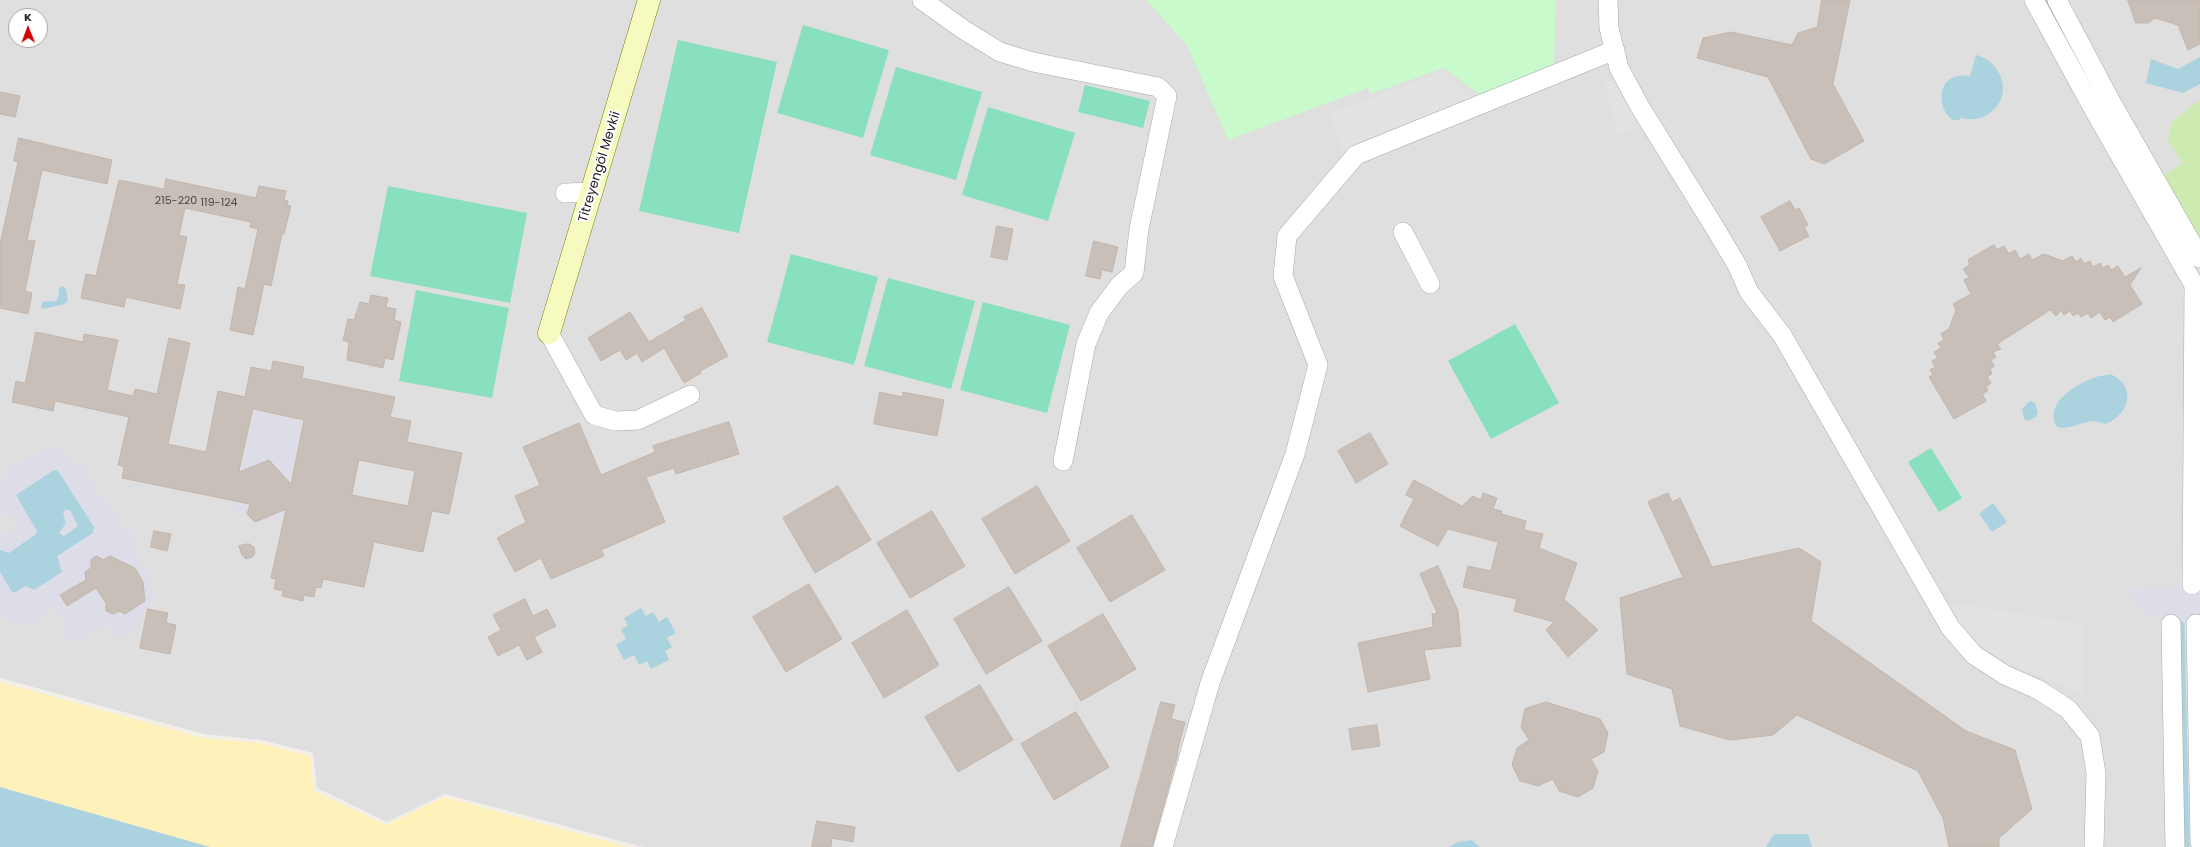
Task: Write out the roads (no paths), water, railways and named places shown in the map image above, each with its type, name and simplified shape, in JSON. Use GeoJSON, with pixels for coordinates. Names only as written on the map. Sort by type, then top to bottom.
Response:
{"type":"FeatureCollection","features":[{"type":"Feature","properties":{"kind":"street","name":"Titreyengöl Mevkii"},"geometry":{"type":"LineString","coordinates":[[549,333],[649,0]]}},
{"type":"Feature","properties":{"kind":"street"},"geometry":{"type":"LineString","coordinates":[[922,0],[964,30],[1000,52],[1033,62],[1158,88],[1167,96],[1139,228],[1134,273],[1118,286],[1099,313],[1086,344],[1063,461]]}},
{"type":"Feature","properties":{"kind":"street"},"geometry":{"type":"LineString","coordinates":[[1608,0],[1610,28],[1619,68],[1640,107],[1737,265],[1749,292],[1782,335],[1950,627],[1974,655],[2005,675],[2039,690],[2068,709],[2090,736],[2096,773],[2094,847]]}},
{"type":"Feature","properties":{"kind":"street"},"geometry":{"type":"LineString","coordinates":[[2034,0],[2094,110],[2194,285],[2192,585]]}},
{"type":"Feature","properties":{"kind":"street"},"geometry":{"type":"LineString","coordinates":[[2056,0],[2111,102],[2200,258]]}},
{"type":"Feature","properties":{"kind":"street"},"geometry":{"type":"LineString","coordinates":[[1163,847],[1210,683],[1295,454],[1318,365],[1283,276],[1287,236],[1356,155],[1615,50]]}},
{"type":"Feature","properties":{"kind":"street"},"geometry":{"type":"LineString","coordinates":[[565,193],[592,192]]}},
{"type":"Feature","properties":{"kind":"street"},"geometry":{"type":"LineString","coordinates":[[1403,232],[1430,284]]}},
{"type":"Feature","properties":{"kind":"street"},"geometry":{"type":"LineString","coordinates":[[549,333],[594,415],[614,421],[638,420],[690,395]]}},
{"type":"Feature","properties":{"kind":"street"},"geometry":{"type":"LineString","coordinates":[[2171,624],[2175,847]]}},
{"type":"Feature","properties":{"kind":"street"},"geometry":{"type":"LineString","coordinates":[[2196,624],[2200,842]]}},
{"type":"Feature","properties":{"kind":"water"},"geometry":{"type":"Polygon","coordinates":[[[1976,55],[1993,64],[1998,72],[2002,80],[2002,98],[1997,106],[1985,116],[1973,119],[1953,119],[1947,114],[1943,107],[1943,89],[1948,81],[1956,76],[1970,76],[1976,55]]]}},
{"type":"Feature","properties":{"kind":"water"},"geometry":{"type":"Polygon","coordinates":[[[2200,57],[2200,84],[2183,93],[2146,83],[2151,59],[2178,69],[2200,57]]]}},
{"type":"Feature","properties":{"kind":"water"},"geometry":{"type":"Polygon","coordinates":[[[62,286],[66,289],[68,301],[64,304],[44,309],[41,307],[42,302],[57,300],[59,288],[62,286]]]}},
{"type":"Feature","properties":{"kind":"water"},"geometry":{"type":"Polygon","coordinates":[[[2110,374],[2119,379],[2124,385],[2127,393],[2125,408],[2120,414],[2105,424],[2093,421],[2063,428],[2057,427],[2054,418],[2054,410],[2058,402],[2064,396],[2088,380],[2098,376],[2110,374]]]}},
{"type":"Feature","properties":{"kind":"water"},"geometry":{"type":"Polygon","coordinates":[[[2030,401],[2035,403],[2038,412],[2036,417],[2028,421],[2024,419],[2022,409],[2030,401]]]}},
{"type":"Feature","properties":{"kind":"water"},"geometry":{"type":"Polygon","coordinates":[[[54,470],[58,471],[94,527],[93,533],[57,556],[62,572],[34,590],[26,586],[16,592],[12,592],[0,572],[0,550],[9,553],[36,534],[37,531],[16,495],[54,470]],[[65,510],[63,514],[66,523],[59,533],[64,536],[78,526],[70,510],[65,510]]]}},
{"type":"Feature","properties":{"kind":"water"},"geometry":{"type":"Polygon","coordinates":[[[1993,503],[2007,522],[1992,532],[1979,514],[1993,503]]]}},
{"type":"Feature","properties":{"kind":"water"},"geometry":{"type":"Polygon","coordinates":[[[641,608],[646,616],[653,612],[659,622],[667,617],[676,633],[667,638],[672,647],[665,651],[669,660],[651,669],[647,661],[639,665],[634,655],[624,660],[616,645],[626,639],[621,630],[628,625],[624,618],[641,608]]]}},
{"type":"Feature","properties":{"kind":"water"},"geometry":{"type":"Polygon","coordinates":[[[0,787],[210,847],[0,847],[0,787]]]}},
{"type":"Feature","properties":{"kind":"water"},"geometry":{"type":"Polygon","coordinates":[[[1774,834],[1808,834],[1812,847],[1766,847],[1774,834]]]}},
{"type":"Feature","properties":{"kind":"water"},"geometry":{"type":"Polygon","coordinates":[[[1472,840],[1480,847],[1449,847],[1458,842],[1472,840]]]}},
{"type":"Feature","properties":{"kind":"waterway"},"geometry":{"type":"LineString","coordinates":[[2045,0],[2080,64]]}},
{"type":"Feature","properties":{"kind":"waterway"},"geometry":{"type":"LineString","coordinates":[[2182,624],[2187,847]]}}]}
